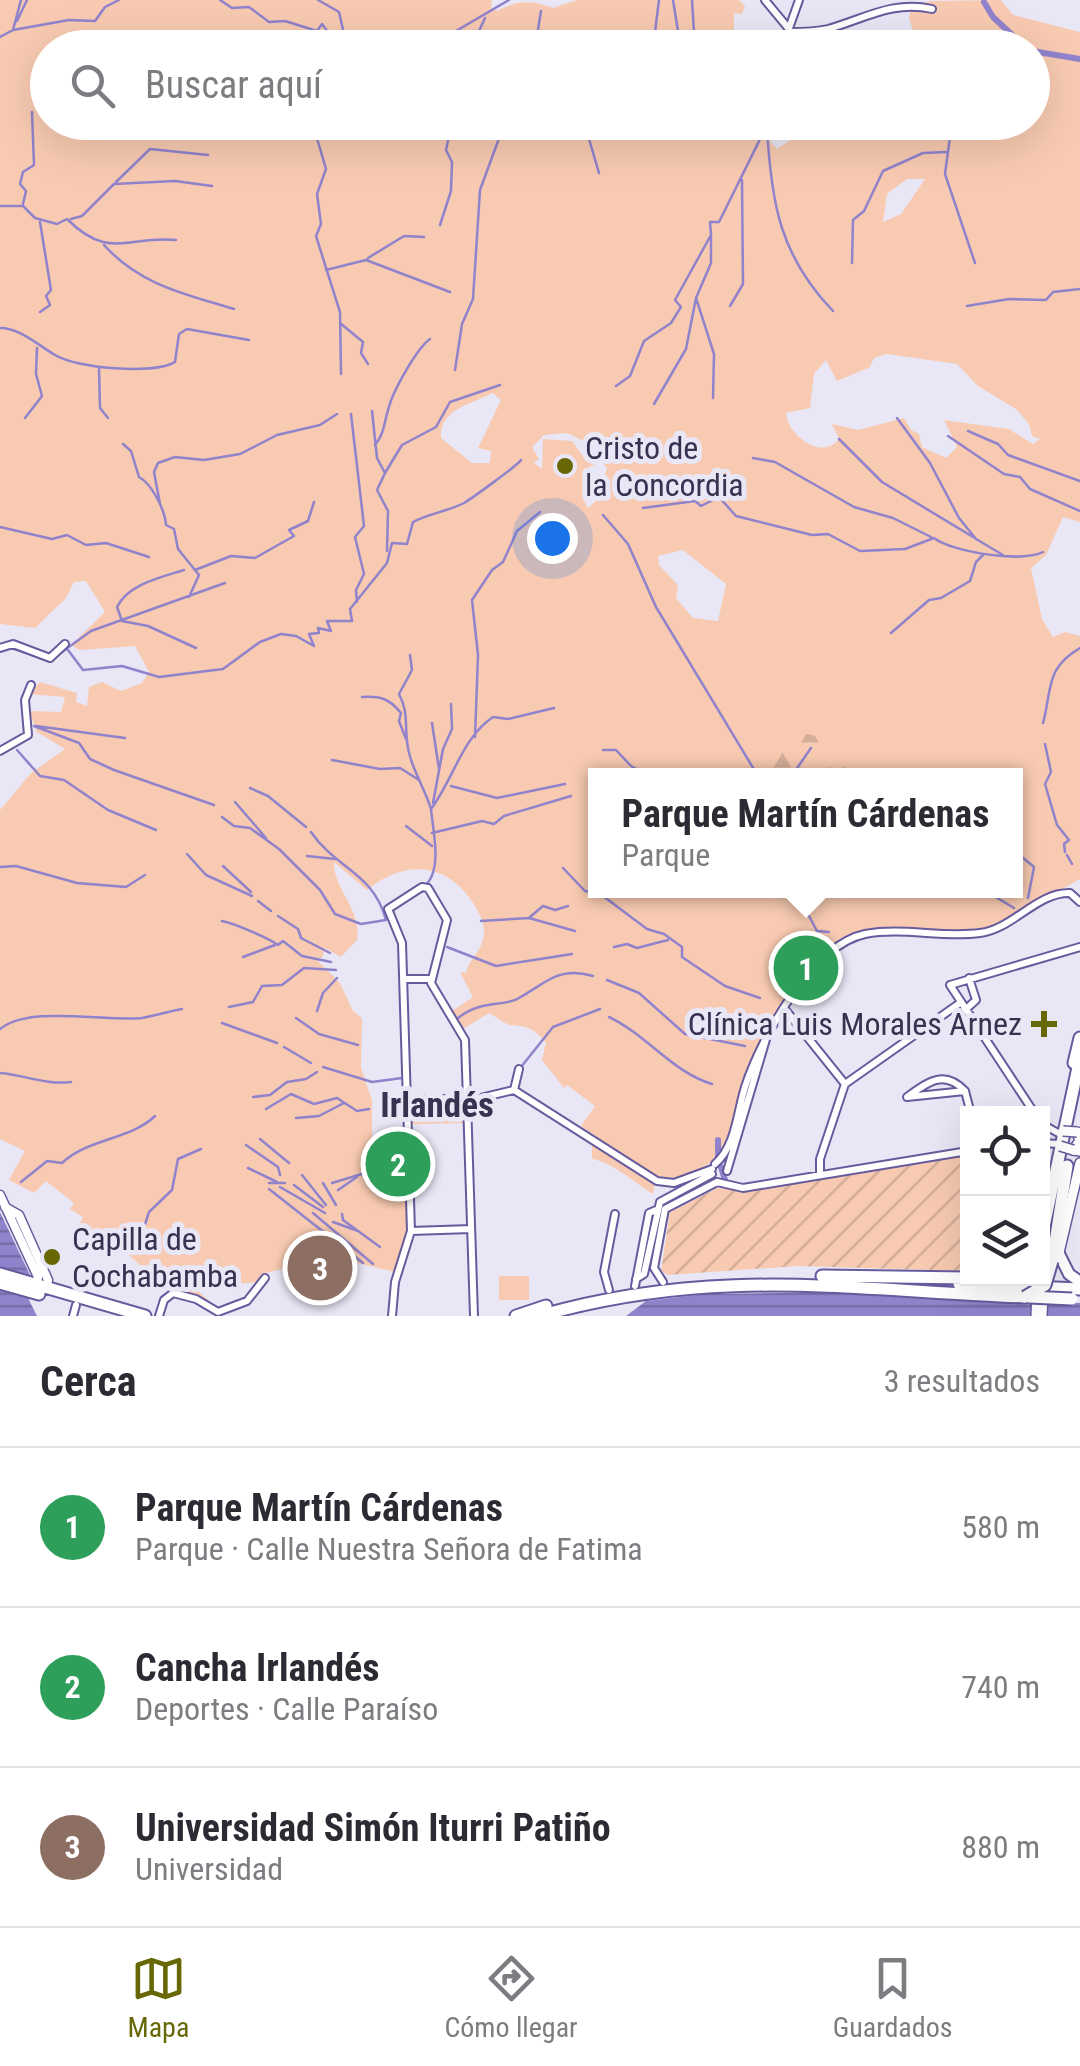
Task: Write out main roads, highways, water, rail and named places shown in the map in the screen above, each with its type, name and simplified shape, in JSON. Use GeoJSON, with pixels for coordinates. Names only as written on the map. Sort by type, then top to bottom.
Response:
{"type":"FeatureCollection","features":[{"type":"Feature","properties":{"kind":"highway"},"geometry":{"type":"LineString","coordinates":[[1050,1236],[1080,1038]]}},
{"type":"Feature","properties":{"kind":"highway"},"geometry":{"type":"LineString","coordinates":[[1050,1199],[1080,1058]]}},
{"type":"Feature","properties":{"kind":"highway"},"geometry":{"type":"LineString","coordinates":[[1058,1234],[1066,1143],[1080,1092]]}},
{"type":"Feature","properties":{"kind":"highway"},"geometry":{"type":"LineString","coordinates":[[1050,1258],[1078,1166]]}},
{"type":"Feature","properties":{"kind":"highway"},"geometry":{"type":"LineString","coordinates":[[0,1274],[145,1316]]}},
{"type":"Feature","properties":{"kind":"highway"},"geometry":{"type":"LineString","coordinates":[[516,1316],[636,1282],[778,1276],[960,1278]]}},
{"type":"Feature","properties":{"kind":"highway"},"geometry":{"type":"LineString","coordinates":[[880,1277],[1079,1291]]}},
{"type":"Feature","properties":{"kind":"highway"},"geometry":{"type":"LineString","coordinates":[[0,1283],[38,1287],[74,1310],[117,1316]]}},
{"type":"Feature","properties":{"kind":"highway"},"geometry":{"type":"LineString","coordinates":[[539,1316],[610,1298],[694,1286],[960,1283]]}},
{"type":"Feature","properties":{"kind":"highway"},"geometry":{"type":"LineString","coordinates":[[1050,1284],[1079,1291]]}},
{"type":"Feature","properties":{"kind":"highway"},"geometry":{"type":"LineString","coordinates":[[852,1285],[1004,1296],[1031,1286]]}},
{"type":"Feature","properties":{"kind":"main road"},"geometry":{"type":"LineString","coordinates":[[1066,1143],[1079,1136]]}},
{"type":"Feature","properties":{"kind":"main road"},"geometry":{"type":"LineString","coordinates":[[1050,1199],[1066,1143],[1079,1136]]}},
{"type":"Feature","properties":{"kind":"main road"},"geometry":{"type":"LineString","coordinates":[[1050,1256],[1078,1166]]}},
{"type":"Feature","properties":{"kind":"main road"},"geometry":{"type":"LineString","coordinates":[[1050,1280],[1068,1274],[1079,1291]]}},
{"type":"Feature","properties":{"kind":"main road"},"geometry":{"type":"LineString","coordinates":[[1050,1284],[1079,1291]]}},
{"type":"Feature","properties":{"kind":"main road"},"geometry":{"type":"LineString","coordinates":[[1050,1284],[1079,1291]]}},
{"type":"Feature","properties":{"kind":"main road"},"geometry":{"type":"LineString","coordinates":[[1039,1316],[1042,1286]]}},
{"type":"Feature","properties":{"kind":"waterway"},"geometry":{"type":"LineString","coordinates":[[0,37],[13,30],[21,0]]}},
{"type":"Feature","properties":{"kind":"waterway"},"geometry":{"type":"LineString","coordinates":[[17,21],[27,0]]}},
{"type":"Feature","properties":{"kind":"waterway"},"geometry":{"type":"LineString","coordinates":[[13,30],[69,20],[95,21],[105,7],[119,0]]}},
{"type":"Feature","properties":{"kind":"waterway"},"geometry":{"type":"LineString","coordinates":[[220,0],[232,8],[249,7],[269,22],[285,21],[314,30]]}},
{"type":"Feature","properties":{"kind":"waterway"},"geometry":{"type":"LineString","coordinates":[[318,0],[339,12],[343,30]]}},
{"type":"Feature","properties":{"kind":"waterway"},"geometry":{"type":"LineString","coordinates":[[458,30],[509,0]]}},
{"type":"Feature","properties":{"kind":"waterway"},"geometry":{"type":"LineString","coordinates":[[655,30],[659,0]]}},
{"type":"Feature","properties":{"kind":"waterway"},"geometry":{"type":"LineString","coordinates":[[673,0],[678,30]]}},
{"type":"Feature","properties":{"kind":"waterway"},"geometry":{"type":"LineString","coordinates":[[692,0],[694,30]]}},
{"type":"Feature","properties":{"kind":"waterway"},"geometry":{"type":"LineString","coordinates":[[984,2],[1007,30]]}},
{"type":"Feature","properties":{"kind":"waterway"},"geometry":{"type":"LineString","coordinates":[[538,30],[541,11]]}},
{"type":"Feature","properties":{"kind":"waterway"},"geometry":{"type":"LineString","coordinates":[[479,30],[485,18]]}},
{"type":"Feature","properties":{"kind":"waterway"},"geometry":{"type":"LineString","coordinates":[[318,30],[322,24],[326,30]]}},
{"type":"Feature","properties":{"kind":"waterway"},"geometry":{"type":"LineString","coordinates":[[1050,54],[1080,59]]}},
{"type":"Feature","properties":{"kind":"waterway"},"geometry":{"type":"LineString","coordinates":[[23,204],[26,191],[20,184],[23,172],[34,165],[33,140]]}},
{"type":"Feature","properties":{"kind":"waterway"},"geometry":{"type":"LineString","coordinates":[[317,140],[326,169],[317,194],[321,224],[316,236],[340,312],[341,374]]}},
{"type":"Feature","properties":{"kind":"waterway"},"geometry":{"type":"LineString","coordinates":[[440,225],[451,191],[448,140]]}},
{"type":"Feature","properties":{"kind":"waterway"},"geometry":{"type":"LineString","coordinates":[[455,370],[462,324],[473,299],[480,190],[498,140]]}},
{"type":"Feature","properties":{"kind":"waterway"},"geometry":{"type":"LineString","coordinates":[[589,140],[599,173]]}},
{"type":"Feature","properties":{"kind":"waterway"},"geometry":{"type":"LineString","coordinates":[[616,386],[630,376],[644,341],[671,323],[681,307],[675,300],[711,235],[710,222],[719,222],[760,140]]}},
{"type":"Feature","properties":{"kind":"waterway"},"geometry":{"type":"LineString","coordinates":[[768,140],[776,204],[790,249],[833,311]]}},
{"type":"Feature","properties":{"kind":"waterway"},"geometry":{"type":"LineString","coordinates":[[950,140],[945,174],[975,263]]}},
{"type":"Feature","properties":{"kind":"waterway"},"geometry":{"type":"LineString","coordinates":[[116,182],[150,149],[208,155]]}},
{"type":"Feature","properties":{"kind":"waterway"},"geometry":{"type":"LineString","coordinates":[[852,263],[853,220],[864,211],[883,171],[923,153],[946,152]]}},
{"type":"Feature","properties":{"kind":"waterway"},"geometry":{"type":"LineString","coordinates":[[730,306],[743,284],[742,180]]}},
{"type":"Feature","properties":{"kind":"waterway"},"geometry":{"type":"LineString","coordinates":[[71,219],[82,216],[114,184],[175,181],[212,186]]}},
{"type":"Feature","properties":{"kind":"waterway"},"geometry":{"type":"LineString","coordinates":[[0,206],[21,206]]}},
{"type":"Feature","properties":{"kind":"waterway"},"geometry":{"type":"LineString","coordinates":[[23,206],[35,218],[57,224],[67,219],[81,232],[106,243],[176,240]]}},
{"type":"Feature","properties":{"kind":"waterway"},"geometry":{"type":"LineString","coordinates":[[40,222],[51,290],[46,296],[50,305],[40,312]]}},
{"type":"Feature","properties":{"kind":"waterway"},"geometry":{"type":"LineString","coordinates":[[368,258],[404,236],[424,237]]}},
{"type":"Feature","properties":{"kind":"waterway"},"geometry":{"type":"LineString","coordinates":[[711,236],[711,263],[696,298],[714,354],[713,398]]}},
{"type":"Feature","properties":{"kind":"waterway"},"geometry":{"type":"LineString","coordinates":[[104,245],[148,279],[234,309]]}},
{"type":"Feature","properties":{"kind":"waterway"},"geometry":{"type":"LineString","coordinates":[[326,270],[366,260],[450,292]]}},
{"type":"Feature","properties":{"kind":"waterway"},"geometry":{"type":"LineString","coordinates":[[967,306],[1009,299],[1046,300],[1053,292],[1080,289]]}},
{"type":"Feature","properties":{"kind":"waterway"},"geometry":{"type":"LineString","coordinates":[[654,404],[686,349],[696,298]]}},
{"type":"Feature","properties":{"kind":"waterway"},"geometry":{"type":"LineString","coordinates":[[340,323],[363,342],[361,353],[368,364]]}},
{"type":"Feature","properties":{"kind":"waterway"},"geometry":{"type":"LineString","coordinates":[[0,328],[22,334],[65,360],[115,368],[150,368],[175,362],[179,334],[187,329],[249,340]]}},
{"type":"Feature","properties":{"kind":"waterway"},"geometry":{"type":"LineString","coordinates":[[375,445],[400,381],[430,339]]}},
{"type":"Feature","properties":{"kind":"waterway"},"geometry":{"type":"LineString","coordinates":[[25,418],[42,396],[36,374],[37,348]]}},
{"type":"Feature","properties":{"kind":"waterway"},"geometry":{"type":"LineString","coordinates":[[99,369],[100,408],[108,418]]}},
{"type":"Feature","properties":{"kind":"waterway"},"geometry":{"type":"LineString","coordinates":[[385,473],[402,445],[436,427],[450,402],[500,385]]}},
{"type":"Feature","properties":{"kind":"waterway"},"geometry":{"type":"LineString","coordinates":[[372,411],[377,458],[385,473],[377,490],[388,511],[387,551]]}},
{"type":"Feature","properties":{"kind":"waterway"},"geometry":{"type":"LineString","coordinates":[[160,504],[154,472],[158,463],[175,457],[204,460],[240,454],[277,435],[320,425],[337,414]]}},
{"type":"Feature","properties":{"kind":"waterway"},"geometry":{"type":"LineString","coordinates":[[351,414],[364,526],[355,537],[364,574],[356,590],[357,602]]}},
{"type":"Feature","properties":{"kind":"waterway"},"geometry":{"type":"LineString","coordinates":[[897,418],[930,463],[959,518],[976,539],[1003,555]]}},
{"type":"Feature","properties":{"kind":"waterway"},"geometry":{"type":"LineString","coordinates":[[968,431],[998,444],[1008,455],[1080,481]]}},
{"type":"Feature","properties":{"kind":"waterway"},"geometry":{"type":"LineString","coordinates":[[948,436],[1004,474],[1020,477],[1030,489],[1080,511]]}},
{"type":"Feature","properties":{"kind":"waterway"},"geometry":{"type":"LineString","coordinates":[[839,439],[882,482],[973,537]]}},
{"type":"Feature","properties":{"kind":"waterway"},"geometry":{"type":"LineString","coordinates":[[123,444],[131,451],[139,477],[157,498],[166,525],[174,529],[178,549],[199,575],[189,597]]}},
{"type":"Feature","properties":{"kind":"waterway"},"geometry":{"type":"LineString","coordinates":[[753,458],[775,462],[854,507],[893,518],[931,537]]}},
{"type":"Feature","properties":{"kind":"waterway"},"geometry":{"type":"LineString","coordinates":[[68,650],[83,670],[122,666],[159,677],[223,669],[260,642],[281,634],[296,636],[314,646],[309,634],[319,633],[318,628],[331,631],[327,621],[352,621],[350,609],[387,563],[392,543],[407,544],[413,522],[464,503],[521,460]]}},
{"type":"Feature","properties":{"kind":"waterway"},"geometry":{"type":"LineString","coordinates":[[643,508],[695,501],[701,506],[719,497],[736,516],[812,535],[828,534],[860,551],[905,549],[934,538],[956,548],[987,554],[1019,556],[1043,552]]}},
{"type":"Feature","properties":{"kind":"waterway"},"geometry":{"type":"LineString","coordinates":[[195,570],[231,556],[255,558],[294,536],[289,530],[308,521],[314,502]]}},
{"type":"Feature","properties":{"kind":"waterway"},"geometry":{"type":"LineString","coordinates":[[475,737],[478,655],[472,600],[492,570],[503,562],[517,531],[540,512]]}},
{"type":"Feature","properties":{"kind":"waterway"},"geometry":{"type":"LineString","coordinates":[[603,515],[628,544],[656,607],[753,768]]}},
{"type":"Feature","properties":{"kind":"waterway"},"geometry":{"type":"LineString","coordinates":[[0,527],[52,539],[67,535],[86,545],[106,543],[149,557]]}},
{"type":"Feature","properties":{"kind":"waterway"},"geometry":{"type":"LineString","coordinates":[[891,633],[929,600],[941,598],[970,581],[976,562],[983,555]]}},
{"type":"Feature","properties":{"kind":"waterway"},"geometry":{"type":"LineString","coordinates":[[184,570],[137,587],[117,607],[122,621],[148,626],[196,648]]}},
{"type":"Feature","properties":{"kind":"waterway"},"geometry":{"type":"LineString","coordinates":[[55,657],[91,631],[225,583]]}},
{"type":"Feature","properties":{"kind":"waterway"},"geometry":{"type":"LineString","coordinates":[[8,647],[48,660]]}},
{"type":"Feature","properties":{"kind":"waterway"},"geometry":{"type":"LineString","coordinates":[[1043,723],[1055,672],[1080,648]]}},
{"type":"Feature","properties":{"kind":"waterway"},"geometry":{"type":"LineString","coordinates":[[410,655],[412,670],[399,694],[411,759],[431,809]]}},
{"type":"Feature","properties":{"kind":"waterway"},"geometry":{"type":"LineString","coordinates":[[362,697],[384,699],[397,708],[406,739]]}},
{"type":"Feature","properties":{"kind":"waterway"},"geometry":{"type":"LineString","coordinates":[[433,803],[443,749],[452,729],[451,704]]}},
{"type":"Feature","properties":{"kind":"waterway"},"geometry":{"type":"LineString","coordinates":[[427,884],[435,859],[431,809],[473,736],[493,717],[508,719],[554,708]]}},
{"type":"Feature","properties":{"kind":"waterway"},"geometry":{"type":"LineString","coordinates":[[432,723],[439,769]]}},
{"type":"Feature","properties":{"kind":"waterway"},"geometry":{"type":"LineString","coordinates":[[34,726],[79,743],[90,759],[114,770],[214,805]]}},
{"type":"Feature","properties":{"kind":"waterway"},"geometry":{"type":"LineString","coordinates":[[36,726],[125,738]]}},
{"type":"Feature","properties":{"kind":"waterway"},"geometry":{"type":"LineString","coordinates":[[1045,744],[1051,772],[1045,784],[1057,825],[1069,840],[1064,844],[1065,852]]}},
{"type":"Feature","properties":{"kind":"waterway"},"geometry":{"type":"LineString","coordinates":[[797,768],[811,748]]}},
{"type":"Feature","properties":{"kind":"waterway"},"geometry":{"type":"LineString","coordinates":[[17,750],[40,776],[64,780],[108,810],[156,830]]}},
{"type":"Feature","properties":{"kind":"waterway"},"geometry":{"type":"LineString","coordinates":[[603,750],[616,750],[634,768]]}},
{"type":"Feature","properties":{"kind":"waterway"},"geometry":{"type":"LineString","coordinates":[[332,760],[380,769],[400,768],[419,780]]}},
{"type":"Feature","properties":{"kind":"waterway"},"geometry":{"type":"LineString","coordinates":[[451,786],[497,798],[565,784]]}},
{"type":"Feature","properties":{"kind":"waterway"},"geometry":{"type":"LineString","coordinates":[[250,788],[268,796],[306,827]]}},
{"type":"Feature","properties":{"kind":"waterway"},"geometry":{"type":"LineString","coordinates":[[432,833],[482,821],[494,824],[504,816],[571,796]]}},
{"type":"Feature","properties":{"kind":"waterway"},"geometry":{"type":"LineString","coordinates":[[235,802],[266,838]]}},
{"type":"Feature","properties":{"kind":"waterway"},"geometry":{"type":"LineString","coordinates":[[222,817],[234,826],[250,828],[279,849],[320,890],[335,914],[361,924],[386,920],[372,891],[311,832]]}},
{"type":"Feature","properties":{"kind":"waterway"},"geometry":{"type":"LineString","coordinates":[[406,826],[432,846]]}},
{"type":"Feature","properties":{"kind":"waterway"},"geometry":{"type":"LineString","coordinates":[[187,854],[206,875],[252,896]]}},
{"type":"Feature","properties":{"kind":"waterway"},"geometry":{"type":"LineString","coordinates":[[1067,855],[1072,864]]}},
{"type":"Feature","properties":{"kind":"waterway"},"geometry":{"type":"LineString","coordinates":[[307,856],[335,859]]}},
{"type":"Feature","properties":{"kind":"waterway"},"geometry":{"type":"LineString","coordinates":[[1023,858],[1034,867],[1028,898]]}},
{"type":"Feature","properties":{"kind":"waterway"},"geometry":{"type":"LineString","coordinates":[[0,867],[16,866],[77,883],[126,887],[145,875]]}},
{"type":"Feature","properties":{"kind":"waterway"},"geometry":{"type":"LineString","coordinates":[[223,866],[251,892]]}},
{"type":"Feature","properties":{"kind":"waterway"},"geometry":{"type":"LineString","coordinates":[[563,868],[588,891]]}},
{"type":"Feature","properties":{"kind":"waterway"},"geometry":{"type":"LineString","coordinates":[[606,898],[647,929],[664,934],[682,947],[682,957],[725,986],[760,998]]}},
{"type":"Feature","properties":{"kind":"waterway"},"geometry":{"type":"LineString","coordinates":[[799,898],[817,931],[829,932]]}},
{"type":"Feature","properties":{"kind":"waterway"},"geometry":{"type":"LineString","coordinates":[[997,898],[1014,908]]}},
{"type":"Feature","properties":{"kind":"waterway"},"geometry":{"type":"LineString","coordinates":[[258,901],[271,911]]}},
{"type":"Feature","properties":{"kind":"waterway"},"geometry":{"type":"LineString","coordinates":[[530,917],[543,906],[555,910],[568,906]]}},
{"type":"Feature","properties":{"kind":"waterway"},"geometry":{"type":"LineString","coordinates":[[278,916],[298,929],[301,938],[330,953]]}},
{"type":"Feature","properties":{"kind":"waterway"},"geometry":{"type":"LineString","coordinates":[[481,921],[529,918],[575,931]]}},
{"type":"Feature","properties":{"kind":"waterway"},"geometry":{"type":"LineString","coordinates":[[222,921],[278,945],[283,941],[302,956],[331,962]]}},
{"type":"Feature","properties":{"kind":"waterway"},"geometry":{"type":"LineString","coordinates":[[614,947],[627,944],[637,948],[668,940]]}},
{"type":"Feature","properties":{"kind":"waterway"},"geometry":{"type":"LineString","coordinates":[[243,957],[275,945]]}},
{"type":"Feature","properties":{"kind":"waterway"},"geometry":{"type":"LineString","coordinates":[[447,947],[496,966],[572,954]]}},
{"type":"Feature","properties":{"kind":"waterway"},"geometry":{"type":"LineString","coordinates":[[229,1007],[253,1002],[262,986],[282,985],[304,968],[336,970]]}},
{"type":"Feature","properties":{"kind":"waterway"},"geometry":{"type":"LineString","coordinates":[[458,1018],[476,1008],[513,1001],[561,975],[593,976]]}},
{"type":"Feature","properties":{"kind":"waterway"},"geometry":{"type":"LineString","coordinates":[[317,1011],[323,993],[337,978]]}},
{"type":"Feature","properties":{"kind":"waterway"},"geometry":{"type":"LineString","coordinates":[[607,980],[639,993],[685,1034],[745,1046]]}},
{"type":"Feature","properties":{"kind":"waterway"},"geometry":{"type":"LineString","coordinates":[[0,1029],[29,1018],[126,1019],[182,1009]]}},
{"type":"Feature","properties":{"kind":"waterway"},"geometry":{"type":"LineString","coordinates":[[521,1067],[553,1027],[600,1009]]}},
{"type":"Feature","properties":{"kind":"waterway"},"geometry":{"type":"LineString","coordinates":[[609,1017],[684,1071],[712,1084]]}},
{"type":"Feature","properties":{"kind":"waterway"},"geometry":{"type":"LineString","coordinates":[[296,1018],[319,1034],[358,1045]]}},
{"type":"Feature","properties":{"kind":"waterway"},"geometry":{"type":"LineString","coordinates":[[222,1023],[277,1043]]}},
{"type":"Feature","properties":{"kind":"waterway"},"geometry":{"type":"LineString","coordinates":[[284,1047],[311,1063]]}},
{"type":"Feature","properties":{"kind":"waterway"},"geometry":{"type":"LineString","coordinates":[[323,1067],[372,1082],[402,1078]]}},
{"type":"Feature","properties":{"kind":"waterway"},"geometry":{"type":"LineString","coordinates":[[253,1097],[270,1095],[287,1082],[306,1079],[317,1072]]}},
{"type":"Feature","properties":{"kind":"waterway"},"geometry":{"type":"LineString","coordinates":[[0,1073],[71,1082]]}},
{"type":"Feature","properties":{"kind":"waterway"},"geometry":{"type":"LineString","coordinates":[[266,1109],[291,1094],[314,1104],[337,1098],[357,1111],[369,1109]]}},
{"type":"Feature","properties":{"kind":"waterway"},"geometry":{"type":"LineString","coordinates":[[296,1118],[319,1116],[344,1103]]}},
{"type":"Feature","properties":{"kind":"waterway"},"geometry":{"type":"LineString","coordinates":[[21,1182],[47,1161],[62,1163],[84,1148],[134,1130],[155,1116]]}},
{"type":"Feature","properties":{"kind":"waterway"},"geometry":{"type":"LineString","coordinates":[[260,1139],[289,1163]]}},
{"type":"Feature","properties":{"kind":"waterway"},"geometry":{"type":"LineString","coordinates":[[718,1140],[718,1156]]}},
{"type":"Feature","properties":{"kind":"waterway"},"geometry":{"type":"LineString","coordinates":[[246,1145],[278,1167],[280,1175]]}},
{"type":"Feature","properties":{"kind":"waterway"},"geometry":{"type":"LineString","coordinates":[[136,1252],[149,1212],[172,1190],[178,1159],[201,1149]]}},
{"type":"Feature","properties":{"kind":"waterway"},"geometry":{"type":"LineString","coordinates":[[332,1183],[385,1167]]}},
{"type":"Feature","properties":{"kind":"waterway"},"geometry":{"type":"LineString","coordinates":[[721,1167],[725,1180]]}},
{"type":"Feature","properties":{"kind":"waterway"},"geometry":{"type":"LineString","coordinates":[[248,1168],[277,1182]]}},
{"type":"Feature","properties":{"kind":"waterway"},"geometry":{"type":"LineString","coordinates":[[302,1175],[326,1205]]}},
{"type":"Feature","properties":{"kind":"waterway"},"geometry":{"type":"LineString","coordinates":[[338,1190],[357,1177]]}},
{"type":"Feature","properties":{"kind":"waterway"},"geometry":{"type":"LineString","coordinates":[[269,1183],[285,1183]]}},
{"type":"Feature","properties":{"kind":"waterway"},"geometry":{"type":"LineString","coordinates":[[323,1183],[336,1205]]}},
{"type":"Feature","properties":{"kind":"waterway"},"geometry":{"type":"LineString","coordinates":[[294,1185],[323,1207]]}},
{"type":"Feature","properties":{"kind":"waterway"},"geometry":{"type":"LineString","coordinates":[[280,1187],[325,1213]]}},
{"type":"Feature","properties":{"kind":"waterway"},"geometry":{"type":"LineString","coordinates":[[269,1189],[363,1263]]}},
{"type":"Feature","properties":{"kind":"waterway"},"geometry":{"type":"LineString","coordinates":[[313,1213],[373,1264]]}},
{"type":"Feature","properties":{"kind":"waterway"},"geometry":{"type":"LineString","coordinates":[[342,1214],[343,1220],[380,1247]]}},
{"type":"Feature","properties":{"kind":"waterway"},"geometry":{"type":"LineString","coordinates":[[333,1222],[358,1231]]}},
{"type":"Feature","properties":{"kind":"place","name":"Cristo de la Concordia"},"geometry":{"type":"Point","coordinates":[565,466]}},
{"type":"Feature","properties":{"kind":"place","name":"Parque Martín Cárdenas"},"geometry":{"type":"Point","coordinates":[806,968]}},
{"type":"Feature","properties":{"kind":"place","name":"Clínica Luis Morales Arnez"},"geometry":{"type":"Point","coordinates":[1044,1024]}},
{"type":"Feature","properties":{"kind":"place","name":"Cancha Irlandés"},"geometry":{"type":"Point","coordinates":[398,1164]}},
{"type":"Feature","properties":{"kind":"place","name":"Capilla de Cochabamba"},"geometry":{"type":"Point","coordinates":[52,1257]}},
{"type":"Feature","properties":{"kind":"place","name":"Universidad Simón Iturri Patiño"},"geometry":{"type":"Point","coordinates":[320,1268]}},
{"type":"Feature","properties":{"kind":"district","name":"Irlandés"},"geometry":{"type":"Point","coordinates":[437,1105]}}]}
